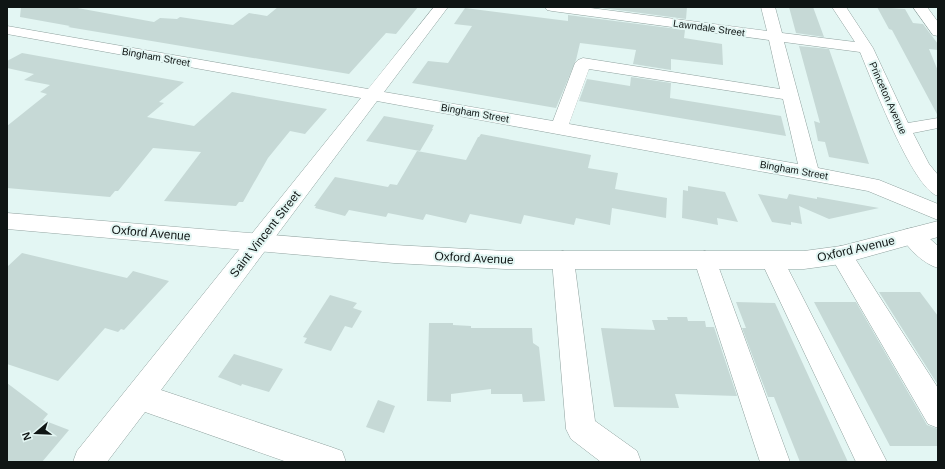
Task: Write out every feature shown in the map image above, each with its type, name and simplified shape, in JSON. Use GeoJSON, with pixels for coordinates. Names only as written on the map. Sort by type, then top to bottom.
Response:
{"type":"FeatureCollection","features":[{"type":"Feature","properties":{"kind":"street","name":"Saint Vincent Street"},"geometry":{"type":"LineString","coordinates":[[88,462],[441,7]]}},
{"type":"Feature","properties":{"kind":"street","name":"Lawndale Street"},"geometry":{"type":"LineString","coordinates":[[552,7],[866,48]]}},
{"type":"Feature","properties":{"kind":"street"},"geometry":{"type":"LineString","coordinates":[[768,7],[810,173]]}},
{"type":"Feature","properties":{"kind":"street","name":"Princeton Avenue"},"geometry":{"type":"LineString","coordinates":[[839,7],[866,48],[902,129],[921,167],[938,189]]}},
{"type":"Feature","properties":{"kind":"street"},"geometry":{"type":"LineString","coordinates":[[920,7],[938,32]]}},
{"type":"Feature","properties":{"kind":"street","name":"Bingham Street"},"geometry":{"type":"LineString","coordinates":[[7,30],[872,185],[938,212]]}},
{"type":"Feature","properties":{"kind":"street"},"geometry":{"type":"LineString","coordinates":[[559,128],[583,63],[790,94]]}},
{"type":"Feature","properties":{"kind":"street"},"geometry":{"type":"LineString","coordinates":[[902,129],[938,122]]}},
{"type":"Feature","properties":{"kind":"street","name":"Oxford Avenue"},"geometry":{"type":"LineString","coordinates":[[7,221],[461,258],[505,260],[804,260],[841,255],[938,229]]}},
{"type":"Feature","properties":{"kind":"street"},"geometry":{"type":"LineString","coordinates":[[912,236],[938,259]]}},
{"type":"Feature","properties":{"kind":"street"},"geometry":{"type":"LineString","coordinates":[[841,255],[938,414]]}},
{"type":"Feature","properties":{"kind":"street"},"geometry":{"type":"LineString","coordinates":[[562,260],[581,428],[626,462]]}},
{"type":"Feature","properties":{"kind":"street"},"geometry":{"type":"LineString","coordinates":[[705,260],[775,462]]}},
{"type":"Feature","properties":{"kind":"street"},"geometry":{"type":"LineString","coordinates":[[773,261],[872,462]]}},
{"type":"Feature","properties":{"kind":"street"},"geometry":{"type":"LineString","coordinates":[[139,396],[331,462]]}},
{"type":"Feature","properties":{"kind":"building"},"geometry":{"type":"Polygon","coordinates":[[[21,7],[72,7],[154,22],[160,18],[177,19],[180,17],[233,25],[249,13],[267,16],[278,7],[418,7],[396,34],[386,33],[349,74],[68,27],[70,26],[20,17],[21,7]]]}},
{"type":"Feature","properties":{"kind":"building"},"geometry":{"type":"Polygon","coordinates":[[[595,7],[687,7],[686,19],[595,7]]]}},
{"type":"Feature","properties":{"kind":"building"},"geometry":{"type":"Polygon","coordinates":[[[789,7],[813,7],[824,37],[796,33],[789,7]]]}},
{"type":"Feature","properties":{"kind":"building"},"geometry":{"type":"Polygon","coordinates":[[[877,7],[905,9],[913,23],[923,24],[938,44],[938,50],[929,49],[938,71],[938,116],[892,30],[889,29],[877,7]]]}},
{"type":"Feature","properties":{"kind":"building"},"geometry":{"type":"Polygon","coordinates":[[[465,8],[568,21],[568,15],[685,30],[684,38],[722,44],[723,65],[671,59],[671,70],[633,64],[636,50],[580,43],[576,60],[556,108],[412,83],[428,61],[448,63],[472,26],[454,24],[465,8]]]}},
{"type":"Feature","properties":{"kind":"building"},"geometry":{"type":"Polygon","coordinates":[[[799,46],[829,49],[869,164],[829,157],[825,142],[818,141],[814,121],[820,123],[799,46]]]}},
{"type":"Feature","properties":{"kind":"building"},"geometry":{"type":"Polygon","coordinates":[[[22,53],[184,82],[159,102],[164,103],[147,117],[194,126],[232,92],[327,109],[305,134],[290,131],[268,158],[243,202],[239,202],[236,206],[164,201],[201,152],[153,148],[118,191],[115,191],[110,197],[7,188],[7,126],[47,94],[40,92],[50,85],[24,80],[34,74],[7,68],[7,61],[22,53]]]}},
{"type":"Feature","properties":{"kind":"building"},"geometry":{"type":"Polygon","coordinates":[[[631,77],[671,83],[670,98],[781,116],[786,136],[579,101],[587,79],[630,86],[631,77]]]}},
{"type":"Feature","properties":{"kind":"building"},"geometry":{"type":"Polygon","coordinates":[[[384,116],[434,125],[420,151],[366,141],[384,116]]]}},
{"type":"Feature","properties":{"kind":"building"},"geometry":{"type":"Polygon","coordinates":[[[481,134],[591,155],[588,168],[618,173],[615,189],[667,198],[666,218],[612,208],[610,225],[576,218],[574,225],[524,215],[521,224],[470,214],[466,223],[426,214],[423,220],[388,213],[386,217],[349,210],[345,216],[315,208],[316,206],[314,206],[335,177],[388,187],[390,184],[397,185],[417,151],[466,160],[481,134]]]}},
{"type":"Feature","properties":{"kind":"building"},"geometry":{"type":"Polygon","coordinates":[[[688,186],[725,192],[738,222],[717,218],[718,225],[682,218],[683,190],[688,191],[688,186]]]}},
{"type":"Feature","properties":{"kind":"building"},"geometry":{"type":"Polygon","coordinates":[[[758,194],[787,199],[789,194],[817,199],[817,197],[879,208],[829,219],[799,206],[802,224],[791,222],[791,225],[772,222],[758,194]]]}},
{"type":"Feature","properties":{"kind":"building"},"geometry":{"type":"Polygon","coordinates":[[[22,253],[127,278],[133,271],[169,281],[124,330],[121,329],[118,332],[105,328],[58,381],[7,364],[7,267],[22,253]]]}},
{"type":"Feature","properties":{"kind":"building"},"geometry":{"type":"Polygon","coordinates":[[[879,292],[920,292],[938,316],[938,385],[879,292]]]}},
{"type":"Feature","properties":{"kind":"building"},"geometry":{"type":"Polygon","coordinates":[[[330,295],[357,303],[353,308],[362,311],[352,328],[345,326],[331,351],[304,343],[307,338],[303,337],[330,295]]]}},
{"type":"Feature","properties":{"kind":"building"},"geometry":{"type":"Polygon","coordinates":[[[736,302],[775,303],[848,462],[800,462],[774,397],[768,397],[742,328],[746,328],[736,302]]]}},
{"type":"Feature","properties":{"kind":"building"},"geometry":{"type":"Polygon","coordinates":[[[814,302],[856,302],[927,425],[938,429],[938,446],[890,446],[814,302]]]}},
{"type":"Feature","properties":{"kind":"building"},"geometry":{"type":"Polygon","coordinates":[[[667,317],[687,317],[688,321],[705,321],[706,327],[714,327],[737,396],[675,394],[679,408],[614,407],[601,328],[655,330],[652,320],[668,320],[667,317]]]}},
{"type":"Feature","properties":{"kind":"building"},"geometry":{"type":"Polygon","coordinates":[[[429,323],[453,323],[453,325],[471,326],[471,328],[532,328],[533,343],[539,347],[545,401],[523,402],[522,394],[491,394],[491,389],[451,394],[451,402],[427,401],[429,323]]]}},
{"type":"Feature","properties":{"kind":"building"},"geometry":{"type":"Polygon","coordinates":[[[234,354],[283,369],[269,392],[242,384],[241,386],[218,377],[234,354]]]}},
{"type":"Feature","properties":{"kind":"building"},"geometry":{"type":"Polygon","coordinates":[[[7,383],[48,414],[43,420],[69,430],[42,462],[7,462],[7,383]]]}},
{"type":"Feature","properties":{"kind":"building"},"geometry":{"type":"Polygon","coordinates":[[[378,400],[395,406],[384,433],[366,427],[378,400]]]}}]}
